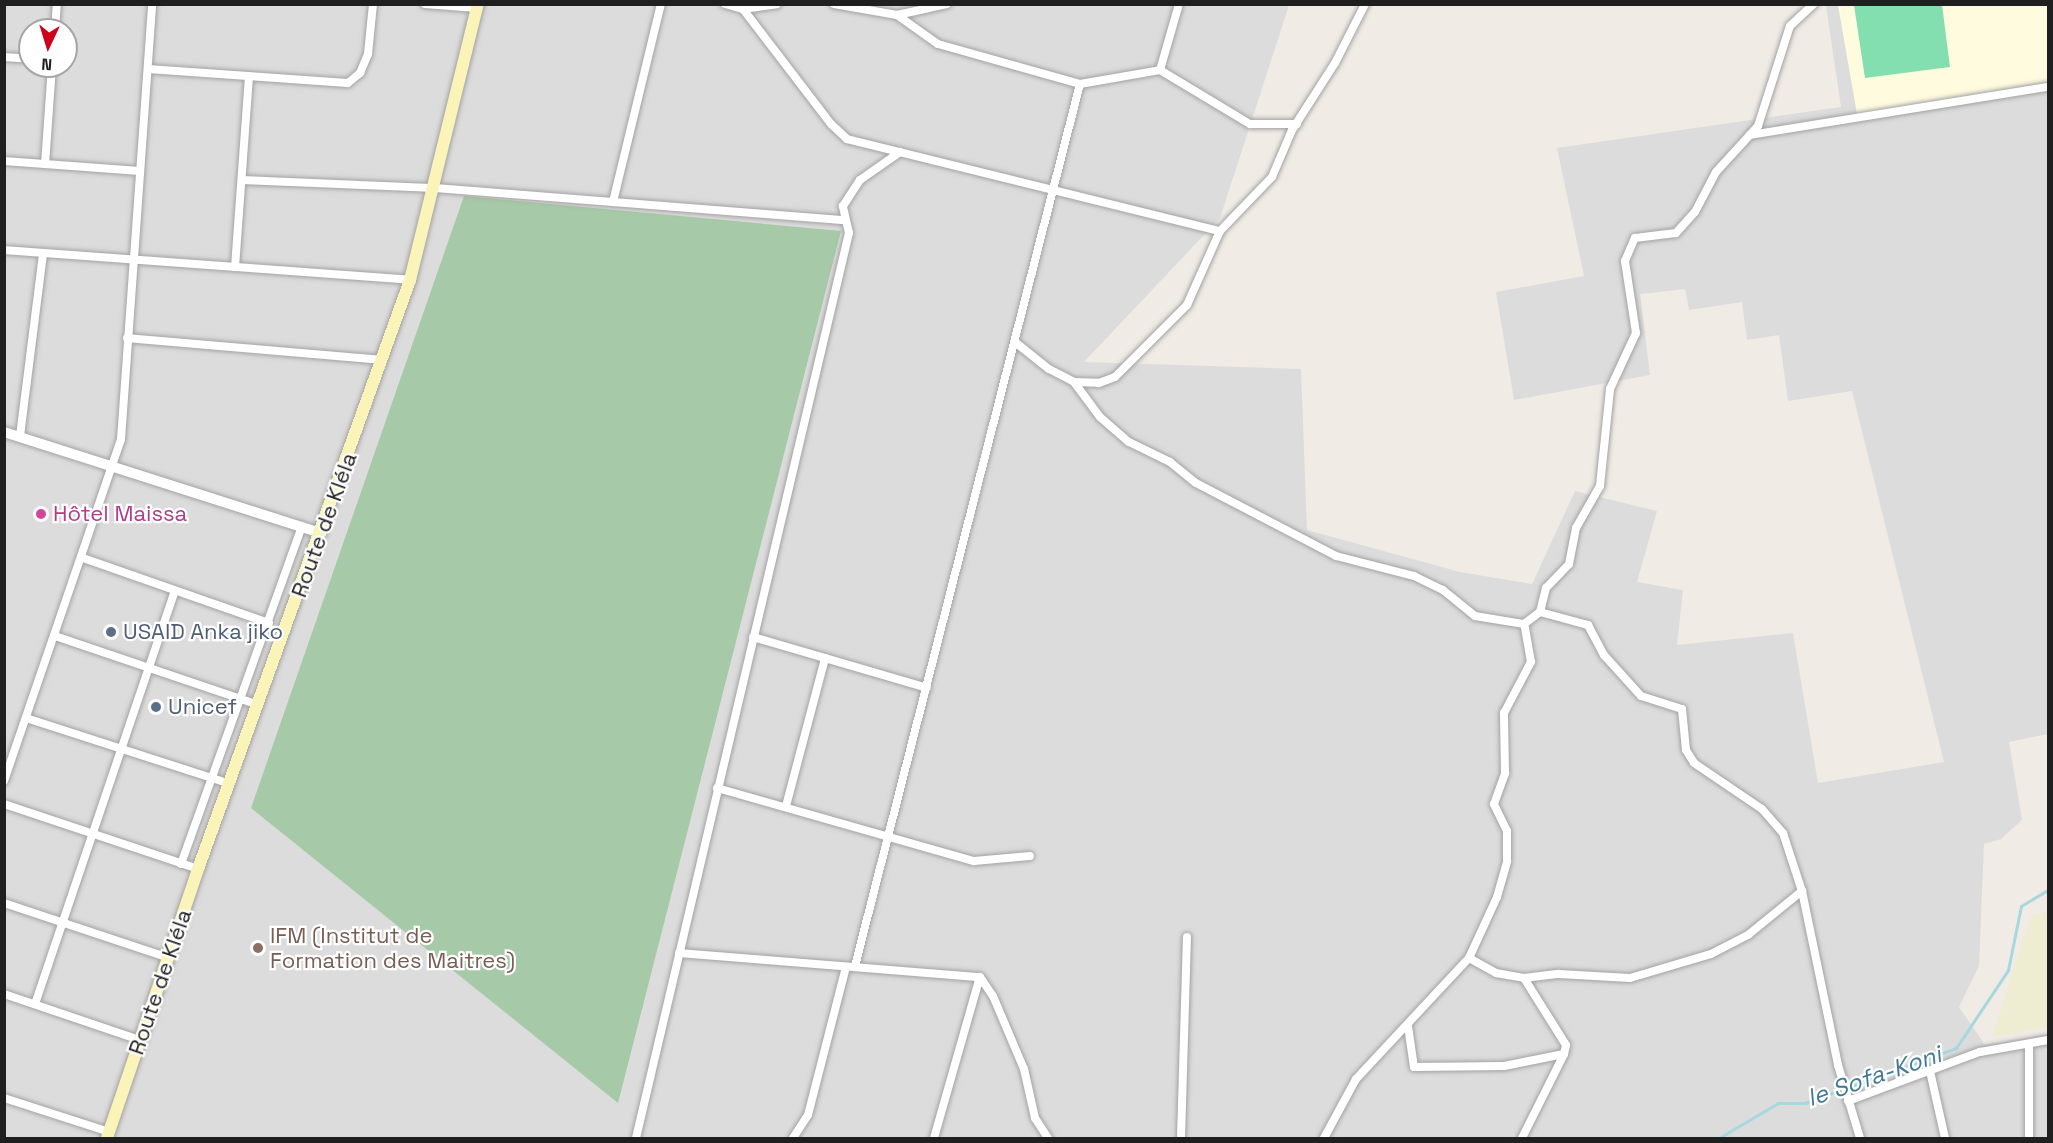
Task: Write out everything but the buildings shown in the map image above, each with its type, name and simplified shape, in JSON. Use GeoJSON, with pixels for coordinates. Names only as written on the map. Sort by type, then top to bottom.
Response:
{"type":"FeatureCollection","features":[{"type":"Feature","properties":{"kind":"main road","name":"Route de Kléla"},"geometry":{"type":"LineString","coordinates":[[108,1135],[198,869],[411,280],[436,188],[478,6]]}},
{"type":"Feature","properties":{"kind":"street"},"geometry":{"type":"LineString","coordinates":[[4,781],[83,558],[121,439],[152,4]]}},
{"type":"Feature","properties":{"kind":"street"},"geometry":{"type":"LineString","coordinates":[[148,69],[348,83],[360,73],[368,54],[373,4]]}},
{"type":"Feature","properties":{"kind":"street"},"geometry":{"type":"LineString","coordinates":[[425,4],[478,6]]}},
{"type":"Feature","properties":{"kind":"street"},"geometry":{"type":"LineString","coordinates":[[613,202],[661,4]]}},
{"type":"Feature","properties":{"kind":"street"},"geometry":{"type":"LineString","coordinates":[[725,4],[743,9],[777,4]]}},
{"type":"Feature","properties":{"kind":"street"},"geometry":{"type":"LineString","coordinates":[[834,4],[897,15],[947,4]]}},
{"type":"Feature","properties":{"kind":"street"},"geometry":{"type":"LineString","coordinates":[[1160,70],[1179,4]]}},
{"type":"Feature","properties":{"kind":"street"},"geometry":{"type":"LineString","coordinates":[[1015,342],[1049,369],[1074,382],[1099,383],[1115,377],[1159,337],[1187,304],[1220,231],[1272,177],[1296,123],[1335,63],[1365,4]]}},
{"type":"Feature","properties":{"kind":"street"},"geometry":{"type":"LineString","coordinates":[[1074,382],[1100,417],[1129,442],[1170,462],[1196,483],[1336,556],[1414,576],[1443,590],[1475,616],[1524,624],[1540,612],[1546,588],[1569,564],[1576,528],[1600,486],[1610,389],[1636,333],[1625,261],[1635,238],[1676,233],[1695,212],[1716,172],[1758,126],[1790,26],[1814,4]]}},
{"type":"Feature","properties":{"kind":"street"},"geometry":{"type":"LineString","coordinates":[[743,9],[831,124],[847,139],[1220,231]]}},
{"type":"Feature","properties":{"kind":"street"},"geometry":{"type":"LineString","coordinates":[[897,15],[938,44],[1080,84],[1160,70],[1250,124],[1296,123]]}},
{"type":"Feature","properties":{"kind":"street"},"geometry":{"type":"LineString","coordinates":[[236,267],[249,77]]}},
{"type":"Feature","properties":{"kind":"street"},"geometry":{"type":"LineString","coordinates":[[45,164],[51,78]]}},
{"type":"Feature","properties":{"kind":"street"},"geometry":{"type":"LineString","coordinates":[[793,1138],[808,1114],[890,834],[1080,84]]}},
{"type":"Feature","properties":{"kind":"street"},"geometry":{"type":"LineString","coordinates":[[1750,135],[2049,87]]}},
{"type":"Feature","properties":{"kind":"street"},"geometry":{"type":"LineString","coordinates":[[636,1138],[849,233],[844,220],[843,206],[860,180],[900,152]]}},
{"type":"Feature","properties":{"kind":"street"},"geometry":{"type":"LineString","coordinates":[[4,161],[140,171]]}},
{"type":"Feature","properties":{"kind":"street"},"geometry":{"type":"LineString","coordinates":[[242,180],[436,188],[844,220]]}},
{"type":"Feature","properties":{"kind":"street"},"geometry":{"type":"LineString","coordinates":[[4,250],[411,280]]}},
{"type":"Feature","properties":{"kind":"street"},"geometry":{"type":"LineString","coordinates":[[20,436],[43,253]]}},
{"type":"Feature","properties":{"kind":"street"},"geometry":{"type":"LineString","coordinates":[[127,338],[382,360]]}},
{"type":"Feature","properties":{"kind":"street"},"geometry":{"type":"LineString","coordinates":[[5,433],[114,464],[321,533]]}},
{"type":"Feature","properties":{"kind":"street"},"geometry":{"type":"LineString","coordinates":[[181,864],[302,526]]}},
{"type":"Feature","properties":{"kind":"street"},"geometry":{"type":"LineString","coordinates":[[83,558],[269,623]]}},
{"type":"Feature","properties":{"kind":"street"},"geometry":{"type":"LineString","coordinates":[[35,1004],[147,667],[175,591]]}},
{"type":"Feature","properties":{"kind":"street"},"geometry":{"type":"LineString","coordinates":[[1540,612],[1588,625],[1604,655],[1641,696],[1682,709],[1686,750],[1694,763],[1762,809],[1783,833],[1802,891],[1844,1084],[1860,1138]]}},
{"type":"Feature","properties":{"kind":"street"},"geometry":{"type":"LineString","coordinates":[[1324,1138],[1356,1079],[1408,1026],[1469,958],[1497,897],[1508,861],[1507,831],[1494,804],[1505,773],[1504,713],[1531,662],[1524,624]]}},
{"type":"Feature","properties":{"kind":"street"},"geometry":{"type":"LineString","coordinates":[[55,636],[259,705]]}},
{"type":"Feature","properties":{"kind":"street"},"geometry":{"type":"LineString","coordinates":[[753,637],[927,688]]}},
{"type":"Feature","properties":{"kind":"street"},"geometry":{"type":"LineString","coordinates":[[786,806],[825,658]]}},
{"type":"Feature","properties":{"kind":"street"},"geometry":{"type":"LineString","coordinates":[[26,718],[230,783]]}},
{"type":"Feature","properties":{"kind":"street"},"geometry":{"type":"LineString","coordinates":[[717,788],[890,834],[974,861],[1030,856]]}},
{"type":"Feature","properties":{"kind":"street"},"geometry":{"type":"LineString","coordinates":[[4,804],[198,869]]}},
{"type":"Feature","properties":{"kind":"street"},"geometry":{"type":"LineString","coordinates":[[1469,958],[1496,973],[1524,978],[1559,974],[1630,978],[1656,973],[1711,954],[1748,935],[1802,891]]}},
{"type":"Feature","properties":{"kind":"street"},"geometry":{"type":"LineString","coordinates":[[4,903],[169,958]]}},
{"type":"Feature","properties":{"kind":"street"},"geometry":{"type":"LineString","coordinates":[[1181,1138],[1186,937]]}},
{"type":"Feature","properties":{"kind":"street"},"geometry":{"type":"LineString","coordinates":[[679,953],[980,977]]}},
{"type":"Feature","properties":{"kind":"street"},"geometry":{"type":"LineString","coordinates":[[934,1138],[980,977]]}},
{"type":"Feature","properties":{"kind":"street"},"geometry":{"type":"LineString","coordinates":[[980,977],[993,996],[1020,1059],[1035,1118],[1048,1138]]}},
{"type":"Feature","properties":{"kind":"street"},"geometry":{"type":"LineString","coordinates":[[1522,1138],[1564,1054],[1566,1045],[1524,978]]}},
{"type":"Feature","properties":{"kind":"street"},"geometry":{"type":"LineString","coordinates":[[4,994],[140,1040]]}},
{"type":"Feature","properties":{"kind":"street"},"geometry":{"type":"LineString","coordinates":[[1408,1026],[1414,1067],[1504,1066],[1564,1054]]}},
{"type":"Feature","properties":{"kind":"street"},"geometry":{"type":"LineString","coordinates":[[1848,1098],[1980,1052],[2049,1040]]}},
{"type":"Feature","properties":{"kind":"street"},"geometry":{"type":"LineString","coordinates":[[2028,1138],[2030,1044]]}},
{"type":"Feature","properties":{"kind":"street"},"geometry":{"type":"LineString","coordinates":[[1930,1071],[1945,1138]]}},
{"type":"Feature","properties":{"kind":"street"},"geometry":{"type":"LineString","coordinates":[[4,1098],[108,1135]]}},
{"type":"Feature","properties":{"kind":"shaded area"},"geometry":{"type":"Polygon","coordinates":[[[5,5],[1289,5],[1220,218],[1084,362],[1301,369],[1307,530],[1460,572],[1532,584],[1575,491],[1657,511],[1637,582],[1683,590],[1677,645],[1793,633],[1818,783],[1944,762],[1852,391],[1788,401],[1779,335],[1747,340],[1742,302],[1689,310],[1685,289],[1640,294],[1650,375],[1514,400],[1496,292],[1584,276],[1557,148],[1841,107],[1826,5],[2048,5],[2048,734],[2009,742],[2022,820],[2001,839],[1984,844],[1979,966],[1959,1007],[1985,1045],[2048,1034],[2048,1138],[5,1138],[5,5]]]}},
{"type":"Feature","properties":{"kind":"shaded area"},"geometry":{"type":"Polygon","coordinates":[[[1838,5],[2048,5],[2048,82],[1857,114],[1838,5]]]}},
{"type":"Feature","properties":{"kind":"green space"},"geometry":{"type":"Polygon","coordinates":[[[1854,5],[1942,5],[1950,67],[1865,78],[1854,5]]]}},
{"type":"Feature","properties":{"kind":"green space"},"geometry":{"type":"Polygon","coordinates":[[[464,196],[841,231],[618,1103],[251,808],[464,196]]]}},
{"type":"Feature","properties":{"kind":"green space"},"geometry":{"type":"Polygon","coordinates":[[[2048,912],[2048,1027],[1992,1037],[2031,916],[2048,912]]]}},
{"type":"Feature","properties":{"kind":"waterway","name":"le Sofa-Koni"},"geometry":{"type":"LineString","coordinates":[[1719,1138],[1778,1103],[1805,1103],[1956,1048],[2008,970],[2021,906],[2048,890]]}},
{"type":"Feature","properties":{"kind":"place","name":"Hôtel Maissa"},"geometry":{"type":"Point","coordinates":[41,514]}},
{"type":"Feature","properties":{"kind":"place","name":"USAID Anka jiko"},"geometry":{"type":"Point","coordinates":[111,632]}},
{"type":"Feature","properties":{"kind":"place","name":"Unicef"},"geometry":{"type":"Point","coordinates":[156,707]}},
{"type":"Feature","properties":{"kind":"place","name":"IFM (Institut de Formation des Maitres)"},"geometry":{"type":"Point","coordinates":[258,948]}}]}
